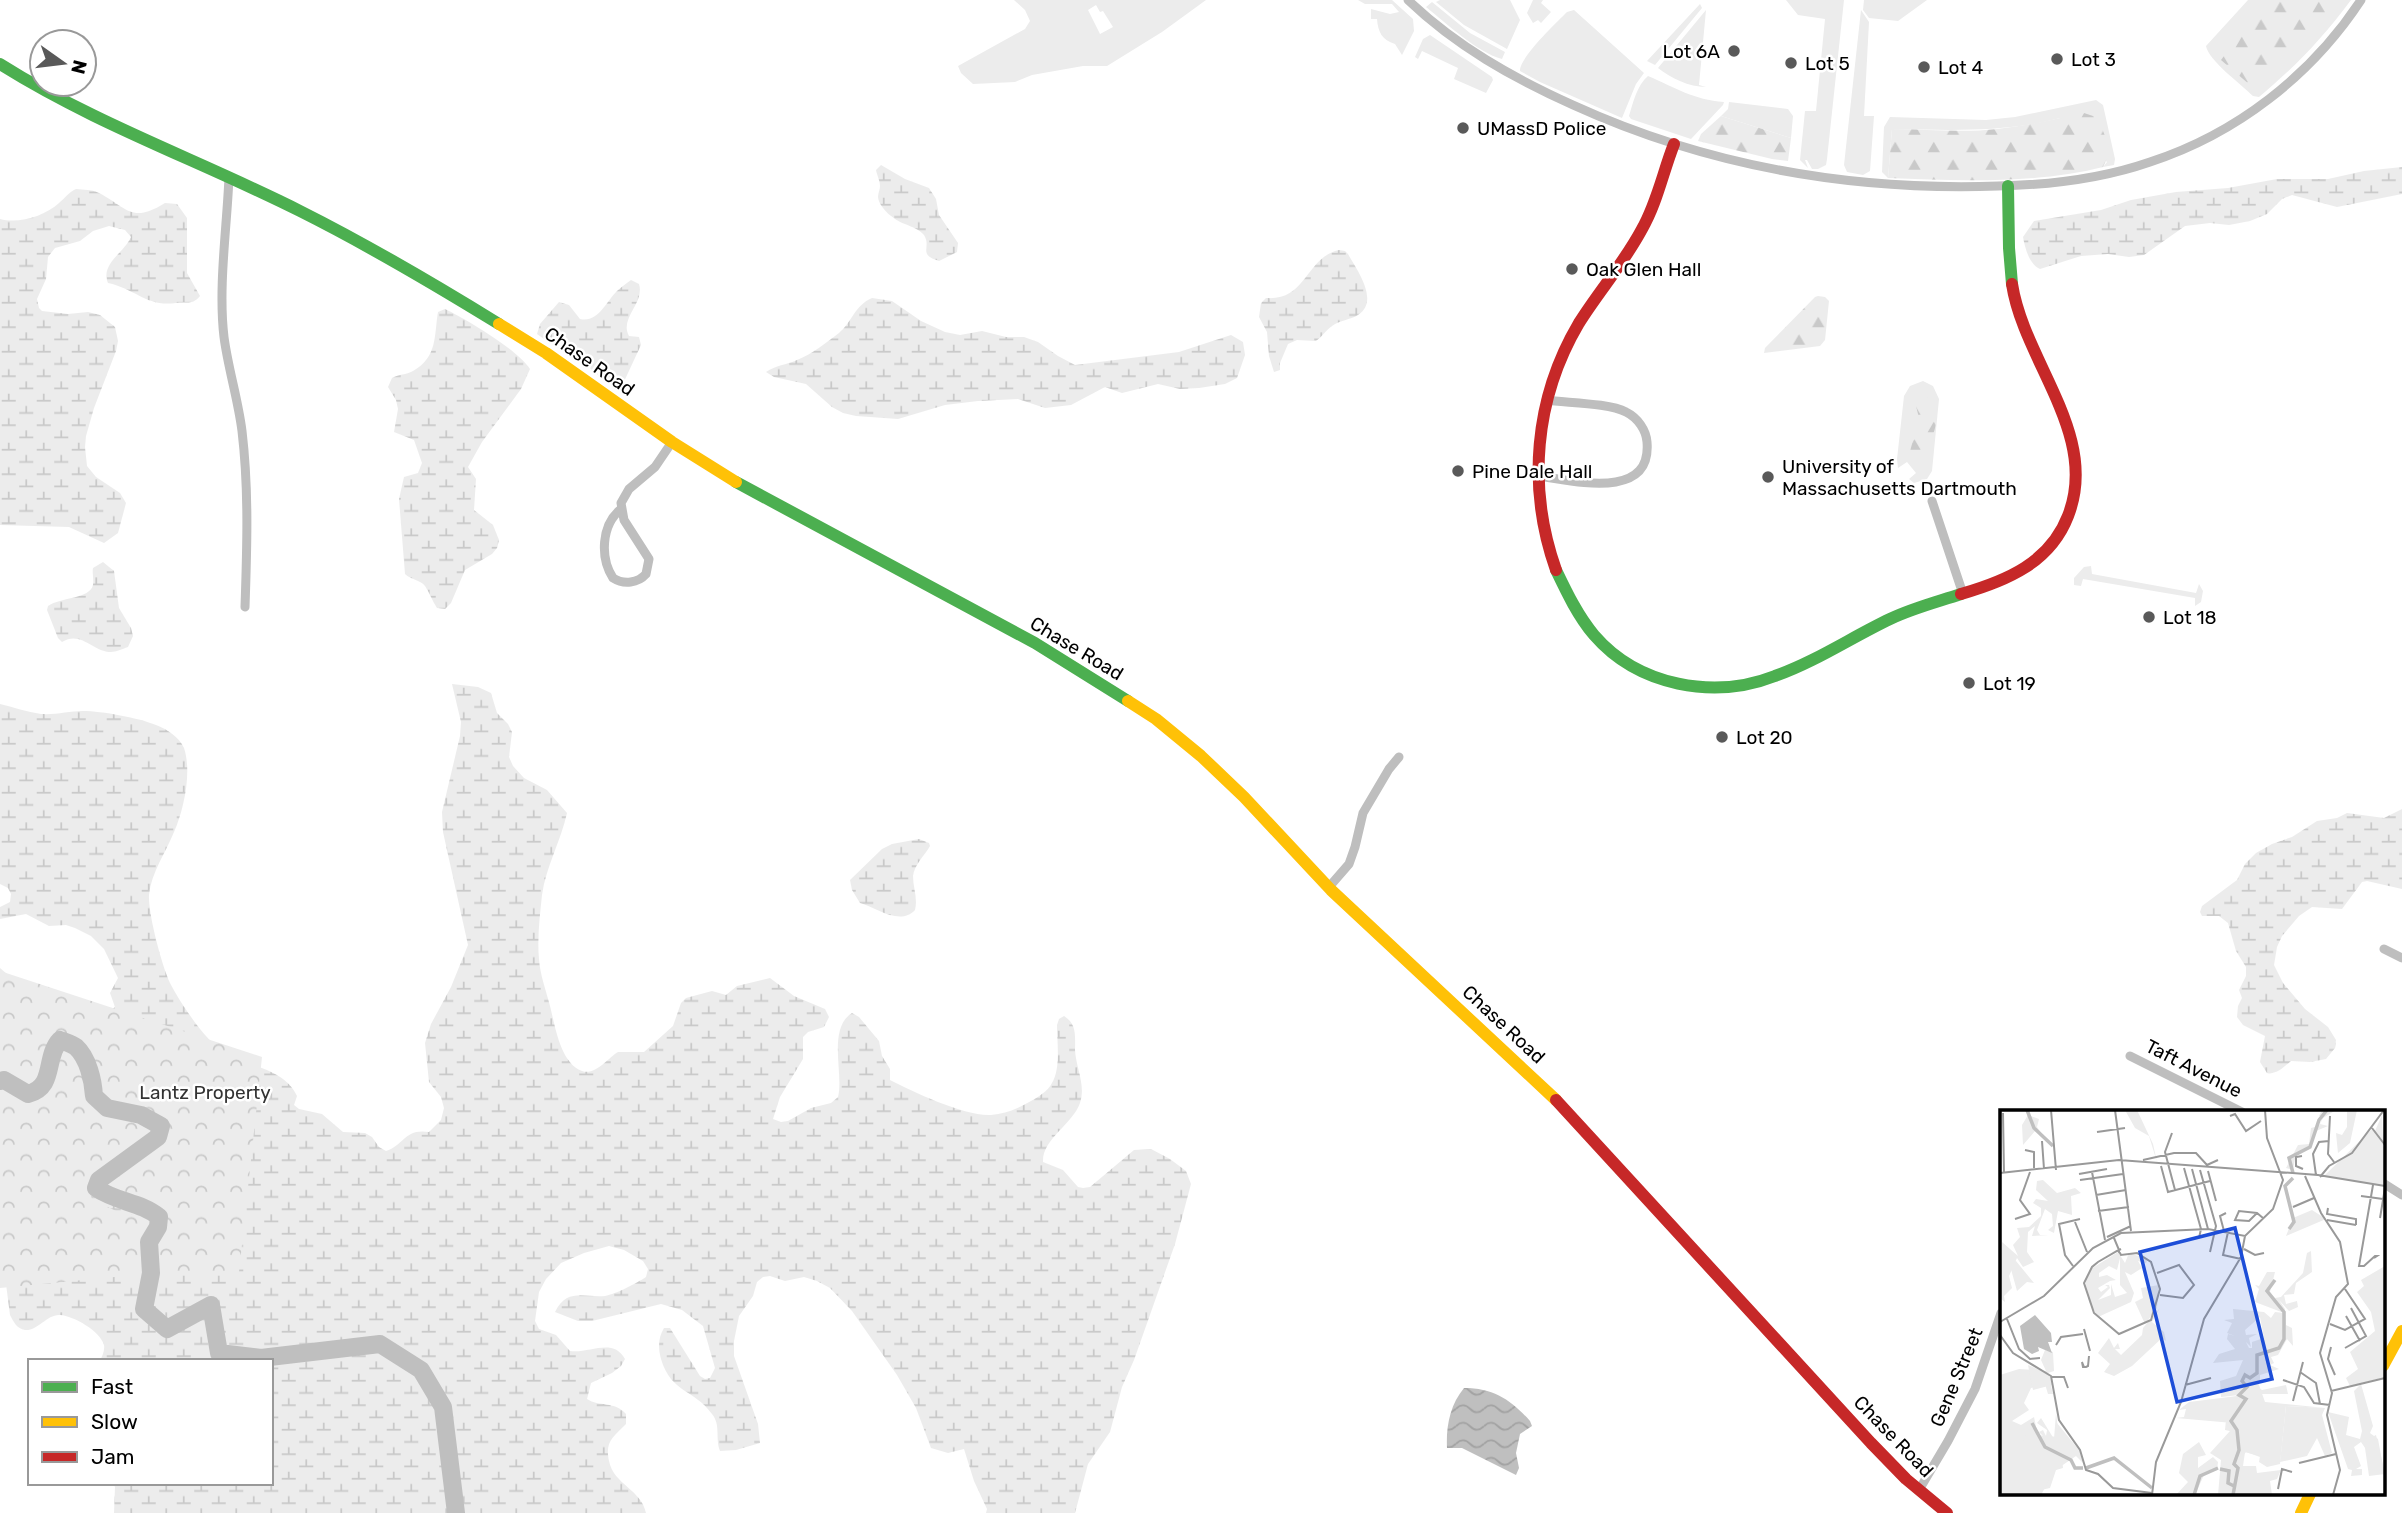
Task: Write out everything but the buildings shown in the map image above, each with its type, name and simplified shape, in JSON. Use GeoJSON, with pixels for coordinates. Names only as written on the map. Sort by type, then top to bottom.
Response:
{"type":"FeatureCollection","features":[{"type":"Feature","properties":{"kind":"street"},"geometry":{"type":"LineString","coordinates":[[1408,0],[1446,33],[1499,68],[1590,113],[1674,144],[1752,165],[1836,180],[1903,186],[2008,186],[2075,180],[2115,173],[2162,158],[2206,139],[2243,118],[2284,87],[2321,52],[2361,0]]}},
{"type":"Feature","properties":{"kind":"street","name":"Chase Road"},"geometry":{"type":"LineString","coordinates":[[0,64],[35,86],[111,124],[229,177],[364,245],[496,321],[578,375],[671,442],[781,508],[1035,643],[1156,719],[1201,756],[1244,797],[1329,887],[1569,1112],[1871,1443],[1947,1513]]}},
{"type":"Feature","properties":{"kind":"street"},"geometry":{"type":"LineString","coordinates":[[1674,144],[1643,228],[1573,334],[1558,365],[1539,431],[1538,476],[1545,538],[1551,558],[1564,590],[1584,621],[1605,647],[1642,673],[1671,683],[1703,688],[1729,689],[1777,677],[1881,622],[2017,572],[2033,563],[2050,548],[2069,519],[2076,500],[2079,478],[2077,456],[2015,304],[2008,186]]}},
{"type":"Feature","properties":{"kind":"street"},"geometry":{"type":"LineString","coordinates":[[229,177],[223,334],[238,407],[246,465],[248,514],[244,607]]}},
{"type":"Feature","properties":{"kind":"street"},"geometry":{"type":"LineString","coordinates":[[1538,476],[1615,484],[1628,479],[1639,470],[1647,451],[1646,437],[1640,424],[1624,411],[1546,400]]}},
{"type":"Feature","properties":{"kind":"street"},"geometry":{"type":"LineString","coordinates":[[621,509],[628,526],[649,559],[646,574],[634,582],[615,580],[604,558],[604,546],[609,528],[621,509],[625,495],[655,467],[671,442]]}},
{"type":"Feature","properties":{"kind":"street"},"geometry":{"type":"LineString","coordinates":[[1932,501],[1963,594]]}},
{"type":"Feature","properties":{"kind":"street"},"geometry":{"type":"LineString","coordinates":[[1329,887],[1349,864],[1363,813],[1399,757]]}},
{"type":"Feature","properties":{"kind":"street"},"geometry":{"type":"LineString","coordinates":[[2384,949],[2402,958]]}},
{"type":"Feature","properties":{"kind":"street","name":"Taft Avenue"},"geometry":{"type":"LineString","coordinates":[[2130,1056],[2238,1110]]}},
{"type":"Feature","properties":{"kind":"street"},"geometry":{"type":"LineString","coordinates":[[2384,1184],[2402,1195]]}},
{"type":"Feature","properties":{"kind":"street","name":"Gene Street"},"geometry":{"type":"LineString","coordinates":[[1919,1490],[1975,1389],[2000,1316]]}},
{"type":"Feature","properties":{"kind":"street"},"geometry":{"type":"LineString","coordinates":[[2384,1365],[2398,1347],[2402,1331]]}},
{"type":"Feature","properties":{"kind":"street"},"geometry":{"type":"LineString","coordinates":[[2301,1513],[2310,1496]]}},
{"type":"Feature","properties":{"kind":"green space"},"geometry":{"type":"Polygon","coordinates":[[[1014,0],[1206,0],[1162,32],[1107,66],[1083,66],[1032,75],[1015,82],[973,84],[961,73],[958,66],[1025,29],[1030,21],[1025,10],[1014,0]],[[1096,5],[1088,10],[1100,34],[1113,27],[1103,11],[1100,12],[1096,5]]]}},
{"type":"Feature","properties":{"kind":"green space"},"geometry":{"type":"Polygon","coordinates":[[[1358,0],[1392,0],[1413,19],[1414,31],[1402,55],[1395,44],[1381,35],[1377,19],[1371,19],[1371,9],[1390,14],[1399,12],[1392,4],[1365,4],[1358,0]]]}},
{"type":"Feature","properties":{"kind":"green space"},"geometry":{"type":"Polygon","coordinates":[[[1510,0],[1520,20],[1507,49],[1464,25],[1436,2],[1510,0]]]}},
{"type":"Feature","properties":{"kind":"green space"},"geometry":{"type":"Polygon","coordinates":[[[1533,0],[1543,0],[1541,3],[1551,12],[1541,23],[1538,20],[1533,23],[1527,13],[1533,0]]]}},
{"type":"Feature","properties":{"kind":"green space"},"geometry":{"type":"Polygon","coordinates":[[[1786,0],[1844,0],[1827,159],[1826,165],[1818,169],[1812,169],[1805,160],[1808,168],[1800,160],[1805,111],[1816,111],[1825,19],[1798,15],[1786,0]]]}},
{"type":"Feature","properties":{"kind":"green space"},"geometry":{"type":"Polygon","coordinates":[[[1864,0],[1927,0],[1898,21],[1869,18],[1863,10],[1864,0]]]}},
{"type":"Feature","properties":{"kind":"green space"},"geometry":{"type":"Polygon","coordinates":[[[2248,0],[2351,0],[2308,52],[2259,97],[2253,96],[2226,72],[2206,46],[2248,0]]]}},
{"type":"Feature","properties":{"kind":"green space"},"geometry":{"type":"Polygon","coordinates":[[[2267,0],[2339,0],[2314,38],[2257,91],[2221,60],[2227,52],[2224,44],[2260,13],[2267,0]]]}},
{"type":"Feature","properties":{"kind":"green space"},"geometry":{"type":"Polygon","coordinates":[[[1432,2],[1470,33],[1505,52],[1502,59],[1483,51],[1426,7],[1432,2]]]}},
{"type":"Feature","properties":{"kind":"green space"},"geometry":{"type":"Polygon","coordinates":[[[1700,4],[1702,8],[1655,65],[1647,61],[1700,4]]]}},
{"type":"Feature","properties":{"kind":"green space"},"geometry":{"type":"Polygon","coordinates":[[[1574,10],[1644,73],[1636,84],[1622,118],[1520,71],[1525,58],[1539,41],[1567,12],[1574,10]]]}},
{"type":"Feature","properties":{"kind":"green space"},"geometry":{"type":"Polygon","coordinates":[[[1706,10],[1699,85],[1706,87],[1680,81],[1658,68],[1706,10]]]}},
{"type":"Feature","properties":{"kind":"green space"},"geometry":{"type":"Polygon","coordinates":[[[1861,10],[1869,22],[1864,116],[1874,116],[1870,171],[1863,175],[1847,172],[1844,165],[1861,10]]]}},
{"type":"Feature","properties":{"kind":"green space"},"geometry":{"type":"Polygon","coordinates":[[[1430,35],[1492,77],[1486,93],[1454,79],[1458,68],[1422,51],[1418,59],[1415,57],[1423,39],[1430,35]]]}},
{"type":"Feature","properties":{"kind":"green space"},"geometry":{"type":"Polygon","coordinates":[[[1648,76],[1694,96],[1724,102],[1723,105],[1691,139],[1631,119],[1629,116],[1636,94],[1648,76]]]}},
{"type":"Feature","properties":{"kind":"green space"},"geometry":{"type":"Polygon","coordinates":[[[2096,100],[2103,105],[2114,165],[2103,167],[2107,162],[2060,118],[1998,128],[1892,129],[1888,178],[1882,172],[1884,127],[1890,117],[1986,120],[2015,117],[2096,100]]]}},
{"type":"Feature","properties":{"kind":"green space"},"geometry":{"type":"Polygon","coordinates":[[[1729,102],[1788,109],[1793,116],[1791,138],[1721,116],[1728,109],[1729,102]]]}},
{"type":"Feature","properties":{"kind":"green space"},"geometry":{"type":"Polygon","coordinates":[[[2084,113],[2096,117],[2105,135],[2108,148],[2103,167],[2024,179],[1888,178],[1892,129],[1984,130],[2084,113]]]}},
{"type":"Feature","properties":{"kind":"green space"},"geometry":{"type":"Polygon","coordinates":[[[1721,116],[1791,138],[1788,161],[1698,141],[1701,134],[1721,116]]]}},
{"type":"Feature","properties":{"kind":"green space"},"geometry":{"type":"Polygon","coordinates":[[[881,165],[905,179],[929,188],[936,199],[939,215],[958,243],[957,252],[939,261],[928,256],[924,235],[896,220],[884,209],[878,197],[880,184],[876,170],[881,165]]]}},
{"type":"Feature","properties":{"kind":"green space"},"geometry":{"type":"Polygon","coordinates":[[[2402,167],[2402,194],[2337,207],[2292,195],[2282,199],[2267,214],[2250,221],[2229,225],[2210,223],[2185,226],[2144,255],[2081,256],[2040,269],[2030,260],[2023,237],[2034,221],[2101,210],[2131,200],[2277,179],[2328,179],[2364,171],[2402,167]]]}},
{"type":"Feature","properties":{"kind":"green space"},"geometry":{"type":"Polygon","coordinates":[[[76,189],[96,192],[130,212],[144,212],[165,203],[177,204],[187,218],[187,273],[200,296],[194,301],[166,304],[108,283],[106,276],[110,264],[131,237],[125,230],[109,226],[93,231],[80,241],[55,248],[48,257],[46,279],[37,299],[39,308],[42,311],[68,314],[88,312],[100,315],[115,327],[118,341],[94,408],[85,447],[87,466],[96,477],[120,493],[126,503],[118,533],[104,543],[69,527],[0,525],[0,219],[23,220],[39,215],[53,208],[76,189]]]}},
{"type":"Feature","properties":{"kind":"green space"},"geometry":{"type":"Polygon","coordinates":[[[1339,250],[1348,254],[1365,285],[1367,302],[1364,309],[1355,317],[1332,326],[1316,341],[1297,340],[1288,344],[1280,370],[1274,372],[1269,356],[1267,332],[1259,317],[1261,303],[1266,298],[1290,293],[1319,261],[1339,250]]]}},
{"type":"Feature","properties":{"kind":"green space"},"geometry":{"type":"Polygon","coordinates":[[[631,280],[639,284],[640,291],[627,329],[629,336],[639,337],[641,345],[621,388],[608,383],[581,361],[537,334],[540,324],[559,302],[569,305],[580,319],[592,318],[631,280]]]}},
{"type":"Feature","properties":{"kind":"green space"},"geometry":{"type":"Polygon","coordinates":[[[1818,296],[1829,301],[1825,340],[1820,346],[1764,353],[1765,348],[1818,296]]]}},
{"type":"Feature","properties":{"kind":"green space"},"geometry":{"type":"Polygon","coordinates":[[[872,298],[892,301],[921,321],[945,332],[960,335],[982,331],[1006,337],[1024,337],[1038,342],[1075,365],[1179,352],[1231,335],[1243,342],[1245,355],[1237,378],[1225,384],[1180,389],[1158,384],[1122,393],[1105,387],[1071,405],[1045,408],[1018,399],[978,401],[945,405],[898,419],[843,413],[806,384],[774,377],[766,372],[803,358],[819,348],[839,333],[858,309],[872,298]]]}},
{"type":"Feature","properties":{"kind":"green space"},"geometry":{"type":"Polygon","coordinates":[[[445,309],[503,344],[530,369],[521,389],[482,442],[468,467],[476,479],[474,510],[493,525],[499,540],[497,548],[492,554],[465,570],[451,603],[445,609],[437,608],[423,584],[405,574],[399,499],[404,477],[418,473],[422,463],[414,440],[394,432],[398,409],[388,387],[392,378],[413,371],[427,359],[433,345],[438,312],[445,309]]]}},
{"type":"Feature","properties":{"kind":"green space"},"geometry":{"type":"Polygon","coordinates":[[[1923,381],[1933,386],[1939,399],[1932,471],[1927,479],[1914,483],[1909,479],[1916,473],[1907,462],[1898,468],[1897,459],[1904,396],[1910,386],[1923,381]]]}},
{"type":"Feature","properties":{"kind":"green space"},"geometry":{"type":"Polygon","coordinates":[[[1925,396],[1933,405],[1936,423],[1930,441],[1932,448],[1925,455],[1922,468],[1918,470],[1908,459],[1913,440],[1911,430],[1919,418],[1916,406],[1919,399],[1925,396]]]}},
{"type":"Feature","properties":{"kind":"green space"},"geometry":{"type":"Polygon","coordinates":[[[103,562],[114,571],[119,608],[133,636],[128,647],[113,652],[75,638],[62,642],[47,610],[48,606],[54,603],[91,590],[93,568],[103,562]]]}},
{"type":"Feature","properties":{"kind":"green space"},"geometry":{"type":"Polygon","coordinates":[[[2091,566],[2092,574],[2196,593],[2199,584],[2203,591],[2201,602],[2195,606],[2195,598],[2083,579],[2081,586],[2074,585],[2074,578],[2084,567],[2091,566]]]}},
{"type":"Feature","properties":{"kind":"green space"},"geometry":{"type":"Polygon","coordinates":[[[452,684],[478,687],[491,693],[497,713],[512,732],[509,757],[513,766],[524,778],[547,790],[567,813],[544,884],[538,951],[557,1033],[568,1060],[575,1067],[582,1071],[592,1071],[618,1052],[644,1052],[673,1026],[681,1003],[686,998],[712,991],[726,995],[737,986],[770,978],[794,996],[825,1009],[829,1017],[824,1027],[808,1032],[803,1037],[803,1059],[780,1097],[773,1119],[788,1121],[811,1108],[831,1103],[838,1097],[838,1041],[844,1020],[852,1013],[859,1017],[879,1041],[882,1056],[890,1069],[890,1080],[955,1108],[991,1115],[1022,1106],[1040,1096],[1050,1086],[1058,1063],[1057,1025],[1059,1019],[1064,1016],[1074,1031],[1082,1096],[1076,1111],[1047,1146],[1043,1162],[1063,1170],[1078,1187],[1083,1188],[1090,1187],[1134,1150],[1151,1149],[1186,1171],[1191,1184],[1175,1244],[1122,1387],[1110,1432],[1088,1464],[1075,1513],[986,1513],[987,1509],[974,1481],[964,1449],[948,1453],[931,1448],[916,1408],[897,1375],[852,1311],[830,1288],[804,1277],[785,1281],[770,1276],[763,1277],[757,1282],[753,1296],[739,1316],[734,1356],[758,1424],[760,1443],[736,1450],[720,1451],[715,1418],[705,1406],[671,1378],[665,1370],[659,1351],[662,1332],[664,1328],[670,1328],[700,1376],[710,1378],[715,1368],[703,1326],[682,1310],[661,1304],[592,1321],[578,1321],[555,1312],[565,1299],[571,1296],[610,1295],[646,1277],[648,1269],[643,1261],[624,1250],[609,1246],[561,1263],[546,1279],[539,1292],[535,1321],[539,1329],[556,1335],[570,1351],[614,1349],[625,1359],[612,1373],[591,1383],[587,1399],[617,1407],[626,1414],[626,1424],[609,1445],[609,1461],[616,1476],[639,1498],[646,1513],[114,1513],[114,1485],[273,1485],[273,1359],[101,1359],[104,1349],[102,1340],[79,1321],[55,1315],[30,1330],[25,1330],[14,1322],[10,1315],[0,1237],[0,968],[7,974],[111,1010],[115,1007],[110,993],[118,978],[104,949],[91,936],[75,928],[66,925],[49,926],[26,914],[0,919],[0,907],[10,902],[11,894],[8,888],[0,884],[0,704],[41,714],[83,711],[120,715],[160,727],[179,740],[184,748],[187,768],[184,802],[149,895],[156,940],[170,983],[195,1022],[218,1048],[284,1079],[297,1096],[294,1105],[299,1109],[322,1114],[343,1132],[365,1133],[386,1151],[415,1132],[429,1132],[441,1120],[444,1108],[441,1097],[429,1082],[425,1043],[431,1024],[451,987],[468,945],[443,832],[442,812],[461,722],[452,684]]]}},
{"type":"Feature","properties":{"kind":"green space"},"geometry":{"type":"Polygon","coordinates":[[[2402,809],[2402,889],[2362,882],[2342,909],[2312,907],[2299,916],[2282,936],[2277,947],[2274,965],[2283,983],[2305,1009],[2328,1027],[2336,1040],[2335,1048],[2326,1059],[2291,1061],[2277,1072],[2267,1073],[2260,1062],[2265,1036],[2243,1025],[2237,1017],[2242,998],[2239,990],[2246,976],[2246,967],[2236,951],[2228,923],[2219,916],[2202,916],[2202,906],[2237,880],[2245,864],[2256,853],[2292,837],[2317,821],[2337,818],[2347,813],[2384,818],[2402,809]]]}},
{"type":"Feature","properties":{"kind":"green space"},"geometry":{"type":"Polygon","coordinates":[[[919,839],[930,846],[914,872],[915,910],[909,914],[895,916],[860,903],[852,890],[850,880],[882,849],[892,844],[919,839]]]}},
{"type":"Feature","properties":{"kind":"green space","name":"Lantz Property"},"geometry":{"type":"Polygon","coordinates":[[[0,971],[262,1057],[239,1272],[156,1272],[155,1244],[164,1225],[164,1214],[150,1205],[117,1195],[104,1185],[160,1144],[167,1136],[168,1130],[156,1116],[101,1097],[88,1057],[76,1040],[67,1036],[56,1038],[42,1079],[34,1089],[0,1077],[0,971]]]}},
{"type":"Feature","properties":{"kind":"green space","name":"Lantz Property"},"geometry":{"type":"Polygon","coordinates":[[[62,1046],[75,1052],[84,1066],[89,1097],[95,1104],[110,1113],[153,1129],[142,1145],[101,1173],[89,1190],[92,1199],[118,1212],[155,1218],[155,1225],[145,1239],[146,1274],[0,1288],[0,1083],[11,1086],[27,1097],[43,1092],[51,1081],[56,1050],[62,1046]]]}},
{"type":"Feature","properties":{"kind":"water"},"geometry":{"type":"Polygon","coordinates":[[[1464,1388],[1484,1390],[1501,1397],[1530,1421],[1532,1426],[1520,1434],[1516,1453],[1519,1468],[1516,1475],[1462,1448],[1447,1448],[1450,1416],[1455,1401],[1464,1388]]]}},
{"type":"Feature","properties":{"kind":"waterway"},"geometry":{"type":"LineString","coordinates":[[0,1081],[4,1080],[28,1094],[37,1090],[43,1085],[55,1047],[60,1040],[74,1046],[84,1057],[94,1096],[107,1108],[141,1115],[161,1126],[158,1137],[99,1180],[96,1188],[159,1217],[158,1227],[149,1242],[151,1273],[144,1309],[167,1329],[211,1305],[219,1353],[261,1358],[380,1344],[421,1370],[443,1407],[456,1513]]}},
{"type":"Feature","properties":{"kind":"traffic: fast"},"geometry":{"type":"LineString","coordinates":[[0,64],[73,105],[325,224],[401,265],[499,324]]}},
{"type":"Feature","properties":{"kind":"traffic: fast"},"geometry":{"type":"LineString","coordinates":[[2008,186],[2012,284]]}},
{"type":"Feature","properties":{"kind":"traffic: fast"},"geometry":{"type":"LineString","coordinates":[[736,482],[1035,643],[1128,701]]}},
{"type":"Feature","properties":{"kind":"traffic: fast"},"geometry":{"type":"LineString","coordinates":[[1556,570],[1583,620],[1612,652],[1655,677],[1678,684],[1703,687],[1727,687],[1775,676],[1899,615],[1961,594]]}},
{"type":"Feature","properties":{"kind":"traffic: slow"},"geometry":{"type":"LineString","coordinates":[[499,324],[546,353],[672,442],[736,482]]}},
{"type":"Feature","properties":{"kind":"traffic: slow"},"geometry":{"type":"LineString","coordinates":[[1128,701],[1156,719],[1201,756],[1244,797],[1331,890],[1556,1100]]}},
{"type":"Feature","properties":{"kind":"traffic: slow"},"geometry":{"type":"LineString","coordinates":[[2384,1364],[2402,1331]]}},
{"type":"Feature","properties":{"kind":"traffic: slow"},"geometry":{"type":"LineString","coordinates":[[2301,1513],[2309,1496]]}},
{"type":"Feature","properties":{"kind":"traffic: jam"},"geometry":{"type":"LineString","coordinates":[[1556,570],[1541,508],[1539,476],[1544,413],[1552,382],[1579,323],[1627,254],[1647,219],[1674,144]]}},
{"type":"Feature","properties":{"kind":"traffic: jam"},"geometry":{"type":"LineString","coordinates":[[1961,594],[2010,576],[2038,558],[2060,532],[2068,516],[2075,486],[2074,457],[2068,428],[2030,342],[2012,284]]}},
{"type":"Feature","properties":{"kind":"traffic: jam"},"geometry":{"type":"LineString","coordinates":[[1556,1100],[1871,1443],[1906,1479],[1947,1513]]}},
{"type":"Feature","properties":{"kind":"place","name":"Lot 6A"},"geometry":{"type":"Point","coordinates":[1734,51]}},
{"type":"Feature","properties":{"kind":"place","name":"Lot 3"},"geometry":{"type":"Point","coordinates":[2057,59]}},
{"type":"Feature","properties":{"kind":"place","name":"Lot 5"},"geometry":{"type":"Point","coordinates":[1791,63]}},
{"type":"Feature","properties":{"kind":"place","name":"Lot 4"},"geometry":{"type":"Point","coordinates":[1924,67]}},
{"type":"Feature","properties":{"kind":"place","name":"UMassD Police"},"geometry":{"type":"Point","coordinates":[1463,128]}},
{"type":"Feature","properties":{"kind":"place","name":"Oak Glen Hall"},"geometry":{"type":"Point","coordinates":[1572,269]}},
{"type":"Feature","properties":{"kind":"place","name":"Pine Dale Hall"},"geometry":{"type":"Point","coordinates":[1458,471]}},
{"type":"Feature","properties":{"kind":"place","name":"University of Massachusetts Dartmouth"},"geometry":{"type":"Point","coordinates":[1768,477]}},
{"type":"Feature","properties":{"kind":"place","name":"Lot 18"},"geometry":{"type":"Point","coordinates":[2149,617]}},
{"type":"Feature","properties":{"kind":"place","name":"Lot 19"},"geometry":{"type":"Point","coordinates":[1969,683]}},
{"type":"Feature","properties":{"kind":"place","name":"Lot 20"},"geometry":{"type":"Point","coordinates":[1722,737]}}]}
